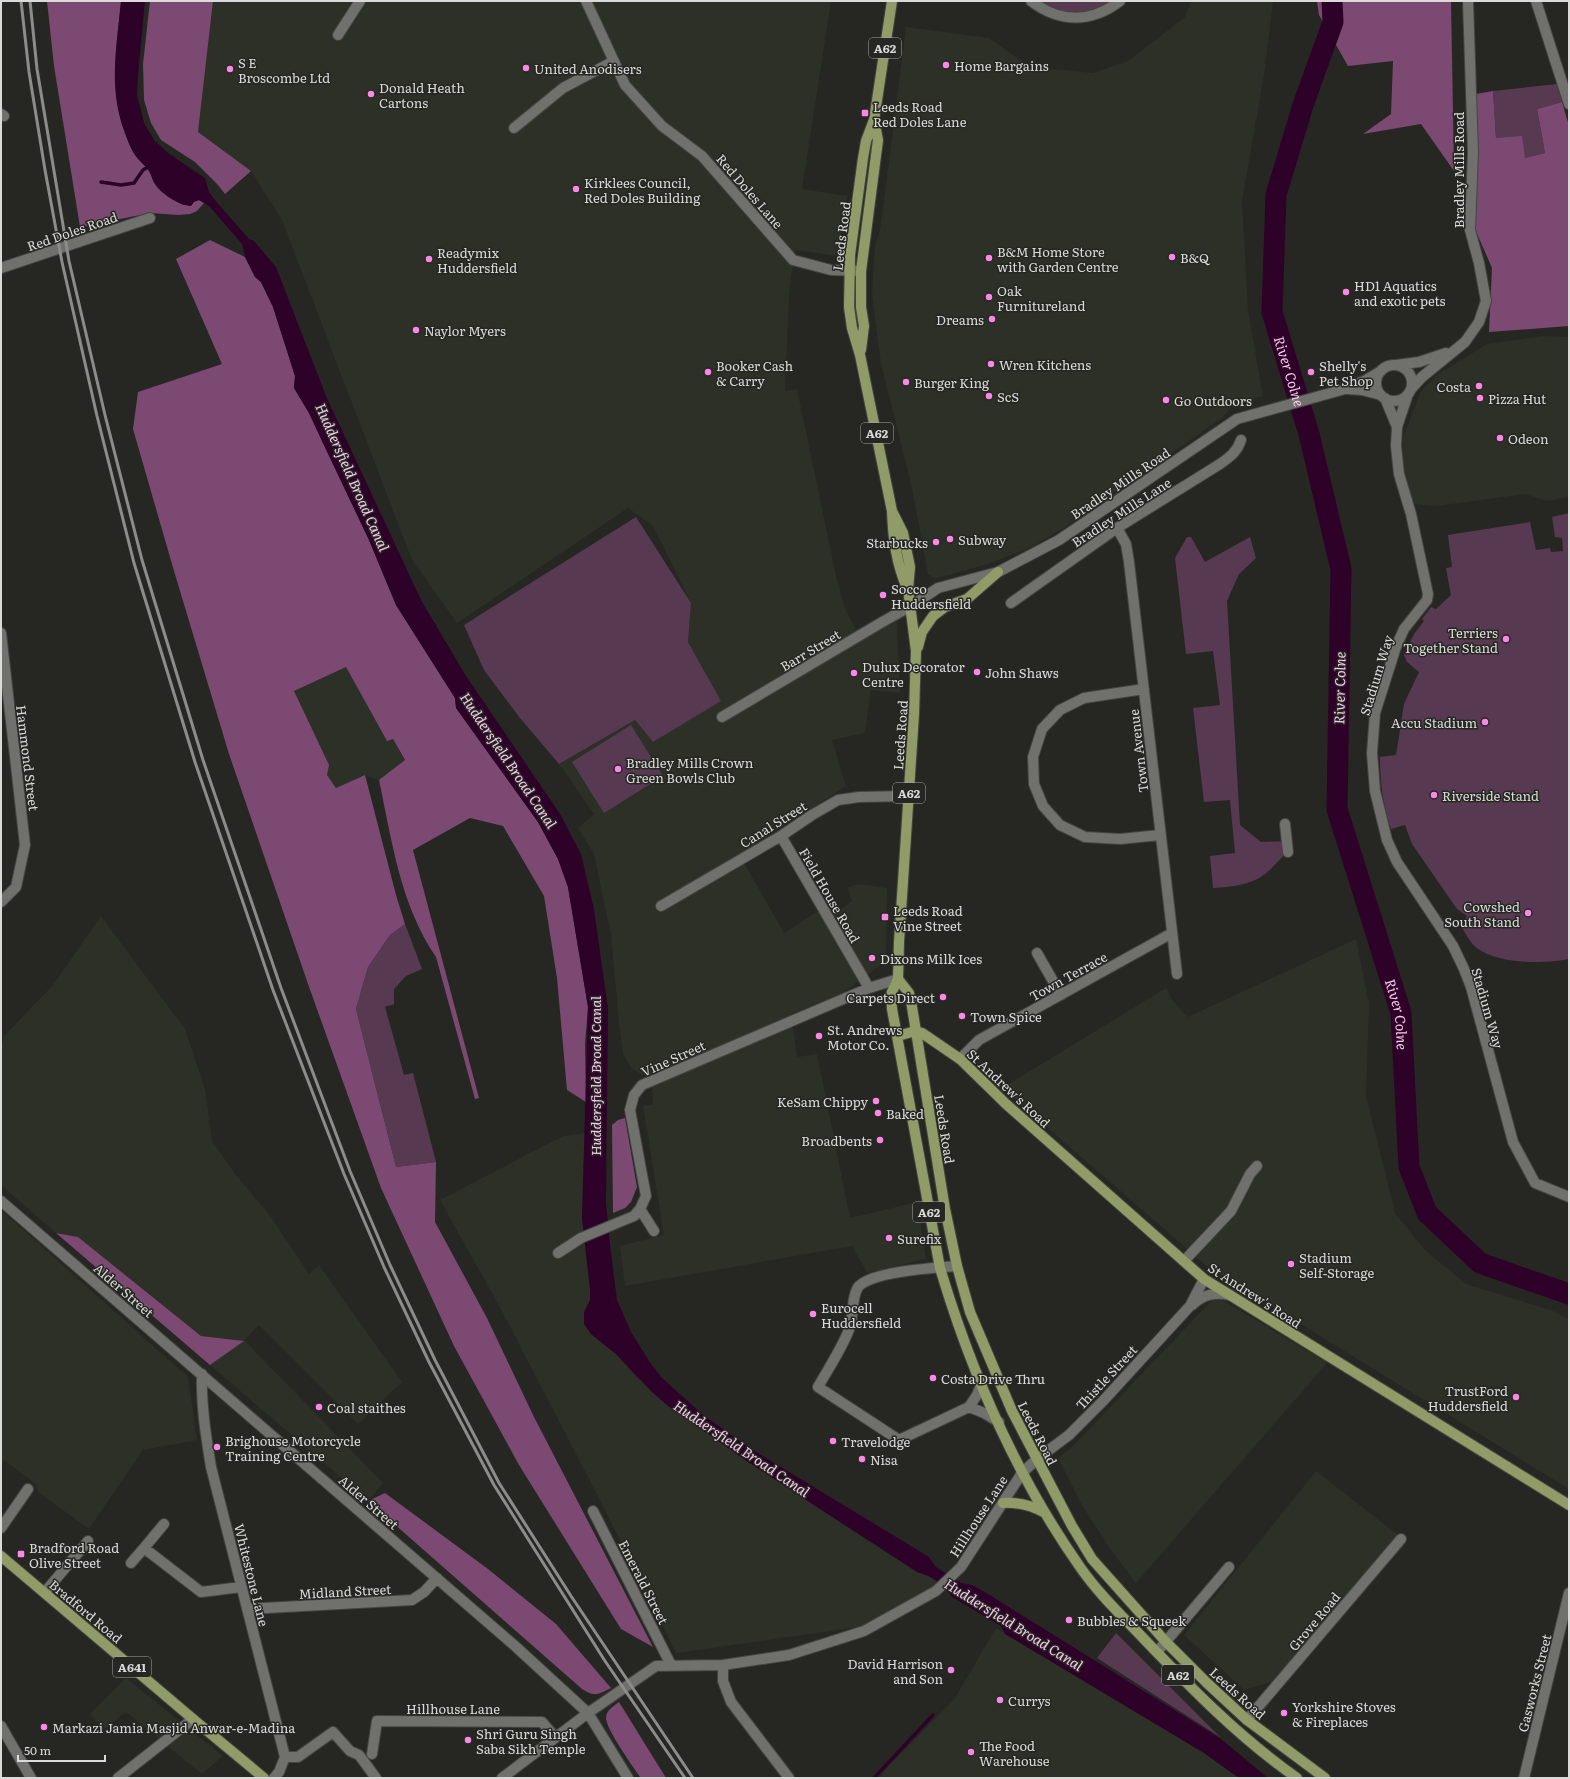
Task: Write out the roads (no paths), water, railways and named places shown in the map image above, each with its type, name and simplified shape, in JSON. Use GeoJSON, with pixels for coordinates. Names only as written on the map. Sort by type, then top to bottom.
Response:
{"type":"FeatureCollection","features":[{"type":"Feature","properties":{"kind":"main road","name":"Leeds Road"},"geometry":{"type":"LineString","coordinates":[[892,1],[874,120],[866,141],[863,158],[849,271],[850,316],[860,355],[892,511],[893,538],[900,573],[908,589],[916,651],[916,693],[908,796],[898,979],[892,994],[892,1009],[940,1268],[949,1300],[968,1353],[1022,1473],[1045,1513],[1083,1571],[1111,1604],[1190,1688],[1228,1723],[1297,1778]]}},
{"type":"Feature","properties":{"kind":"main road","name":"Leeds Road"},"geometry":{"type":"LineString","coordinates":[[860,355],[864,326],[861,307],[861,271],[878,140],[874,120]]}},
{"type":"Feature","properties":{"kind":"main road"},"geometry":{"type":"LineString","coordinates":[[916,651],[922,632],[932,616],[945,607],[967,599],[998,572]]}},
{"type":"Feature","properties":{"kind":"main road","name":"Leeds Road"},"geometry":{"type":"LineString","coordinates":[[898,979],[909,993],[944,1201],[957,1266],[970,1312],[985,1351],[1012,1411],[1072,1526],[1092,1558],[1166,1642],[1207,1683],[1248,1720],[1325,1778]]}},
{"type":"Feature","properties":{"kind":"main road"},"geometry":{"type":"LineString","coordinates":[[898,1036],[916,1031]]}},
{"type":"Feature","properties":{"kind":"main road","name":"St Andrew's Road"},"geometry":{"type":"LineString","coordinates":[[916,1031],[922,1033],[960,1059],[1006,1104],[1204,1279],[1569,1505]]}},
{"type":"Feature","properties":{"kind":"main road"},"geometry":{"type":"LineString","coordinates":[[1003,1503],[1023,1503],[1034,1506],[1045,1513]]}},
{"type":"Feature","properties":{"kind":"main road","name":"Bradford Road"},"geometry":{"type":"LineString","coordinates":[[1,1556],[45,1592],[193,1720],[264,1778]]}},
{"type":"Feature","properties":{"kind":"street"},"geometry":{"type":"LineString","coordinates":[[338,35],[360,1]]}},
{"type":"Feature","properties":{"kind":"street","name":"Red Doles Lane"},"geometry":{"type":"LineString","coordinates":[[586,1],[625,85],[662,126],[702,156],[792,260],[831,270],[861,271]]}},
{"type":"Feature","properties":{"kind":"street"},"geometry":{"type":"LineString","coordinates":[[1031,1],[1043,9],[1063,16],[1085,18],[1105,11],[1120,1]]}},
{"type":"Feature","properties":{"kind":"street","name":"Bradley Mills Road"},"geometry":{"type":"LineString","coordinates":[[1345,389],[1362,390],[1395,401],[1400,400],[1410,392],[1422,377],[1465,342],[1479,322],[1486,301],[1479,263],[1470,230],[1473,152],[1468,1]]}},
{"type":"Feature","properties":{"kind":"street"},"geometry":{"type":"LineString","coordinates":[[1536,1],[1569,104]]}},
{"type":"Feature","properties":{"kind":"street"},"geometry":{"type":"LineString","coordinates":[[514,128],[563,88],[614,61]]}},
{"type":"Feature","properties":{"kind":"street","name":"Red Doles Road"},"geometry":{"type":"LineString","coordinates":[[1,268],[150,218]]}},
{"type":"Feature","properties":{"kind":"street","name":"Bradley Mills Road"},"geometry":{"type":"LineString","coordinates":[[911,606],[938,588],[998,572],[1059,540],[1236,419],[1345,389],[1366,380],[1385,368],[1432,359],[1454,350]]}},
{"type":"Feature","properties":{"kind":"street"},"geometry":{"type":"LineString","coordinates":[[1395,365],[1409,372],[1412,383],[1410,392]]}},
{"type":"Feature","properties":{"kind":"street"},"geometry":{"type":"LineString","coordinates":[[1381,371],[1378,376],[1377,386],[1383,397]]}},
{"type":"Feature","properties":{"kind":"street","name":"Stadium Way"},"geometry":{"type":"LineString","coordinates":[[1410,392],[1397,427],[1396,446],[1399,474],[1412,518],[1428,594],[1427,600],[1413,616],[1402,635],[1374,713],[1372,753],[1375,791],[1387,840],[1397,862],[1453,946],[1471,987],[1513,1142],[1535,1183],[1569,1196]]}},
{"type":"Feature","properties":{"kind":"street","name":"Stadium Way"},"geometry":{"type":"LineString","coordinates":[[1383,397],[1397,427]]}},
{"type":"Feature","properties":{"kind":"street","name":"Bradley Mills Lane"},"geometry":{"type":"LineString","coordinates":[[1011,603],[1117,528],[1226,460],[1238,448],[1241,440]]}},
{"type":"Feature","properties":{"kind":"street","name":"Town Avenue"},"geometry":{"type":"LineString","coordinates":[[1117,528],[1126,544],[1129,562],[1177,974]]}},
{"type":"Feature","properties":{"kind":"street","name":"Barr Street"},"geometry":{"type":"LineString","coordinates":[[722,717],[911,606]]}},
{"type":"Feature","properties":{"kind":"street","name":"Hammond Street"},"geometry":{"type":"LineString","coordinates":[[1,633],[26,845],[16,887],[1,902]]}},
{"type":"Feature","properties":{"kind":"street"},"geometry":{"type":"LineString","coordinates":[[1144,689],[1084,698],[1060,710],[1042,729],[1033,757],[1034,784],[1043,806],[1060,824],[1085,837],[1120,839],[1160,835]]}},
{"type":"Feature","properties":{"kind":"street","name":"Canal Street"},"geometry":{"type":"LineString","coordinates":[[661,906],[781,836],[812,815],[838,800],[859,797],[908,796]]}},
{"type":"Feature","properties":{"kind":"street"},"geometry":{"type":"LineString","coordinates":[[1285,824],[1288,852]]}},
{"type":"Feature","properties":{"kind":"street","name":"Field House Road"},"geometry":{"type":"LineString","coordinates":[[781,836],[869,988]]}},
{"type":"Feature","properties":{"kind":"street","name":"Town Terrace"},"geometry":{"type":"LineString","coordinates":[[960,1059],[979,1040],[1172,933]]}},
{"type":"Feature","properties":{"kind":"street"},"geometry":{"type":"LineString","coordinates":[[1037,952],[1061,995]]}},
{"type":"Feature","properties":{"kind":"street","name":"Vine Street"},"geometry":{"type":"LineString","coordinates":[[640,1209],[646,1196],[630,1110],[634,1095],[642,1085],[869,988],[898,979]]}},
{"type":"Feature","properties":{"kind":"street"},"geometry":{"type":"LineString","coordinates":[[1184,1261],[1231,1211],[1250,1174],[1257,1166]]}},
{"type":"Feature","properties":{"kind":"street","name":"Alder Street"},"geometry":{"type":"LineString","coordinates":[[1,1201],[438,1578],[588,1713],[628,1778]]}},
{"type":"Feature","properties":{"kind":"street"},"geometry":{"type":"LineString","coordinates":[[558,1253],[580,1238],[634,1216],[640,1209],[654,1231]]}},
{"type":"Feature","properties":{"kind":"street"},"geometry":{"type":"LineString","coordinates":[[957,1266],[892,1274],[871,1279],[859,1286],[853,1300],[854,1313],[850,1329],[818,1386],[899,1440],[970,1407],[982,1383]]}},
{"type":"Feature","properties":{"kind":"street","name":"Thistle Street"},"geometry":{"type":"LineString","coordinates":[[1190,1306],[1204,1279]]}},
{"type":"Feature","properties":{"kind":"street","name":"Thistle Street"},"geometry":{"type":"LineString","coordinates":[[1037,1459],[1069,1435],[1197,1300],[1214,1293],[1230,1295]]}},
{"type":"Feature","properties":{"kind":"street","name":"Whitestone Lane"},"geometry":{"type":"LineString","coordinates":[[202,1374],[201,1394],[204,1425],[211,1467],[285,1757]]}},
{"type":"Feature","properties":{"kind":"street"},"geometry":{"type":"LineString","coordinates":[[970,1407],[984,1412],[999,1422]]}},
{"type":"Feature","properties":{"kind":"street","name":"Hillhouse Lane"},"geometry":{"type":"LineString","coordinates":[[502,1778],[588,1713],[656,1666],[723,1665],[789,1655],[864,1631],[936,1591],[961,1567],[1022,1473],[1037,1459]]}},
{"type":"Feature","properties":{"kind":"street"},"geometry":{"type":"LineString","coordinates":[[1,1528],[28,1489]]}},
{"type":"Feature","properties":{"kind":"street","name":"Emerald Street"},"geometry":{"type":"LineString","coordinates":[[593,1511],[671,1665]]}},
{"type":"Feature","properties":{"kind":"street"},"geometry":{"type":"LineString","coordinates":[[131,1563],[164,1524]]}},
{"type":"Feature","properties":{"kind":"street","name":"Grove Road"},"geometry":{"type":"LineString","coordinates":[[1248,1720],[1401,1539]]}},
{"type":"Feature","properties":{"kind":"street"},"geometry":{"type":"LineString","coordinates":[[45,1592],[88,1541]]}},
{"type":"Feature","properties":{"kind":"street"},"geometry":{"type":"LineString","coordinates":[[144,1548],[201,1592],[242,1587]]}},
{"type":"Feature","properties":{"kind":"street"},"geometry":{"type":"LineString","coordinates":[[1157,1652],[1229,1567]]}},
{"type":"Feature","properties":{"kind":"street","name":"Midland Street"},"geometry":{"type":"LineString","coordinates":[[247,1609],[412,1600],[424,1592],[438,1578]]}},
{"type":"Feature","properties":{"kind":"street","name":"Gasworks Street"},"geometry":{"type":"LineString","coordinates":[[1524,1778],[1569,1593]]}},
{"type":"Feature","properties":{"kind":"street"},"geometry":{"type":"LineString","coordinates":[[723,1665],[723,1681],[731,1702],[789,1778]]}},
{"type":"Feature","properties":{"kind":"street"},"geometry":{"type":"LineString","coordinates":[[118,1778],[193,1720]]}},
{"type":"Feature","properties":{"kind":"street","name":"Hillhouse Lane"},"geometry":{"type":"LineString","coordinates":[[372,1754],[377,1721],[542,1722],[556,1737]]}},
{"type":"Feature","properties":{"kind":"street"},"geometry":{"type":"LineString","coordinates":[[1,1726],[31,1778]]}},
{"type":"Feature","properties":{"kind":"street"},"geometry":{"type":"LineString","coordinates":[[274,1778],[279,1772],[285,1757],[298,1757],[333,1732],[350,1751],[359,1756],[376,1778]]}},
{"type":"Feature","properties":{"kind":"water","name":"Huddersfield Broad Canal"},"geometry":{"type":"Polygon","coordinates":[[[121,1],[145,1],[137,95],[144,123],[155,141],[168,153],[205,178],[209,192],[214,199],[249,239],[254,241],[276,267],[326,396],[421,600],[466,676],[560,814],[581,854],[594,909],[608,1009],[606,1203],[617,1300],[631,1332],[649,1361],[661,1377],[702,1414],[748,1447],[929,1557],[936,1567],[961,1583],[972,1585],[988,1594],[1221,1739],[1268,1778],[1239,1778],[1204,1753],[1005,1634],[1001,1626],[952,1597],[937,1581],[927,1575],[917,1572],[748,1462],[668,1406],[651,1391],[616,1354],[591,1334],[584,1324],[584,1312],[590,1300],[582,1218],[588,1007],[568,887],[558,859],[538,822],[456,708],[455,698],[396,605],[369,540],[309,413],[294,388],[295,376],[273,307],[261,282],[255,277],[245,257],[242,244],[209,206],[199,200],[194,202],[191,206],[181,204],[165,195],[153,181],[149,171],[132,149],[124,130],[116,98],[115,66],[121,1]]]}},
{"type":"Feature","properties":{"kind":"waterway","name":"River Colne"},"geometry":{"type":"LineString","coordinates":[[1332,1],[1333,22],[1303,105],[1276,195],[1272,312],[1309,434],[1341,569],[1337,809],[1401,1013],[1409,1167],[1427,1213],[1480,1263],[1569,1294]]}},
{"type":"Feature","properties":{"kind":"waterway"},"geometry":{"type":"LineString","coordinates":[[101,182],[121,185],[134,183],[143,170],[150,166]]}},
{"type":"Feature","properties":{"kind":"waterway"},"geometry":{"type":"LineString","coordinates":[[874,1778],[933,1715]]}},
{"type":"Feature","properties":{"kind":"railway"},"geometry":{"type":"LineString","coordinates":[[21,1],[29,72],[62,262],[97,416],[134,563],[195,762],[273,990],[344,1174],[384,1267],[429,1362],[494,1485],[605,1661],[685,1778]]}},
{"type":"Feature","properties":{"kind":"railway"},"geometry":{"type":"LineString","coordinates":[[30,1],[37,69],[69,261],[105,415],[142,560],[203,760],[281,988],[350,1171],[390,1265],[435,1360],[499,1483],[571,1596],[693,1778]]}},
{"type":"Feature","properties":{"kind":"place","name":"Home Bargains"},"geometry":{"type":"Point","coordinates":[946,65]}},
{"type":"Feature","properties":{"kind":"place","name":"United Anodisers"},"geometry":{"type":"Point","coordinates":[526,68]}},
{"type":"Feature","properties":{"kind":"place","name":"S E Broscombe Ltd"},"geometry":{"type":"Point","coordinates":[230,69]}},
{"type":"Feature","properties":{"kind":"place","name":"Donald Heath Cartons"},"geometry":{"type":"Point","coordinates":[371,94]}},
{"type":"Feature","properties":{"kind":"place","name":"Leeds Road Red Doles Lane"},"geometry":{"type":"Point","coordinates":[865,113]}},
{"type":"Feature","properties":{"kind":"place","name":"Kirklees Council, Red Doles Building"},"geometry":{"type":"Point","coordinates":[576,189]}},
{"type":"Feature","properties":{"kind":"place","name":"B&Q"},"geometry":{"type":"Point","coordinates":[1172,257]}},
{"type":"Feature","properties":{"kind":"place","name":"B&M Home Store with Garden Centre"},"geometry":{"type":"Point","coordinates":[989,258]}},
{"type":"Feature","properties":{"kind":"place","name":"Readymix Huddersfield"},"geometry":{"type":"Point","coordinates":[429,259]}},
{"type":"Feature","properties":{"kind":"place","name":"HD1 Aquatics and exotic pets"},"geometry":{"type":"Point","coordinates":[1346,292]}},
{"type":"Feature","properties":{"kind":"place","name":"Oak Furnitureland"},"geometry":{"type":"Point","coordinates":[989,297]}},
{"type":"Feature","properties":{"kind":"place","name":"Dreams"},"geometry":{"type":"Point","coordinates":[992,319]}},
{"type":"Feature","properties":{"kind":"place","name":"Naylor Myers"},"geometry":{"type":"Point","coordinates":[416,330]}},
{"type":"Feature","properties":{"kind":"place","name":"Wren Kitchens"},"geometry":{"type":"Point","coordinates":[991,364]}},
{"type":"Feature","properties":{"kind":"place","name":"Booker Cash & Carry"},"geometry":{"type":"Point","coordinates":[708,372]}},
{"type":"Feature","properties":{"kind":"place","name":"Shelly's Pet Shop"},"geometry":{"type":"Point","coordinates":[1311,372]}},
{"type":"Feature","properties":{"kind":"place","name":"Burger King"},"geometry":{"type":"Point","coordinates":[906,382]}},
{"type":"Feature","properties":{"kind":"place","name":"Costa"},"geometry":{"type":"Point","coordinates":[1479,386]}},
{"type":"Feature","properties":{"kind":"place","name":"ScS"},"geometry":{"type":"Point","coordinates":[989,396]}},
{"type":"Feature","properties":{"kind":"place","name":"Pizza Hut"},"geometry":{"type":"Point","coordinates":[1480,398]}},
{"type":"Feature","properties":{"kind":"place","name":"Go Outdoors"},"geometry":{"type":"Point","coordinates":[1166,400]}},
{"type":"Feature","properties":{"kind":"place","name":"Odeon"},"geometry":{"type":"Point","coordinates":[1500,438]}},
{"type":"Feature","properties":{"kind":"place","name":"Subway"},"geometry":{"type":"Point","coordinates":[950,539]}},
{"type":"Feature","properties":{"kind":"place","name":"Starbucks"},"geometry":{"type":"Point","coordinates":[936,542]}},
{"type":"Feature","properties":{"kind":"place","name":"Socco Huddersfield"},"geometry":{"type":"Point","coordinates":[883,595]}},
{"type":"Feature","properties":{"kind":"place","name":"Terriers Together Stand"},"geometry":{"type":"Point","coordinates":[1506,639]}},
{"type":"Feature","properties":{"kind":"place","name":"John Shaws"},"geometry":{"type":"Point","coordinates":[977,672]}},
{"type":"Feature","properties":{"kind":"place","name":"Dulux Decorator Centre"},"geometry":{"type":"Point","coordinates":[854,673]}},
{"type":"Feature","properties":{"kind":"place","name":"Accu Stadium"},"geometry":{"type":"Point","coordinates":[1485,722]}},
{"type":"Feature","properties":{"kind":"place","name":"Bradley Mills Crown Green Bowls Club"},"geometry":{"type":"Point","coordinates":[618,769]}},
{"type":"Feature","properties":{"kind":"place","name":"Riverside Stand"},"geometry":{"type":"Point","coordinates":[1434,795]}},
{"type":"Feature","properties":{"kind":"place","name":"Cowshed South Stand"},"geometry":{"type":"Point","coordinates":[1528,913]}},
{"type":"Feature","properties":{"kind":"place","name":"Leeds Road Vine Street"},"geometry":{"type":"Point","coordinates":[885,917]}},
{"type":"Feature","properties":{"kind":"place","name":"Dixons Milk Ices"},"geometry":{"type":"Point","coordinates":[872,958]}},
{"type":"Feature","properties":{"kind":"place","name":"Carpets Direct"},"geometry":{"type":"Point","coordinates":[943,997]}},
{"type":"Feature","properties":{"kind":"place","name":"Town Spice"},"geometry":{"type":"Point","coordinates":[962,1016]}},
{"type":"Feature","properties":{"kind":"place","name":"St. Andrews Motor Co."},"geometry":{"type":"Point","coordinates":[819,1036]}},
{"type":"Feature","properties":{"kind":"place","name":"KeSam Chippy"},"geometry":{"type":"Point","coordinates":[876,1101]}},
{"type":"Feature","properties":{"kind":"place","name":"Baked"},"geometry":{"type":"Point","coordinates":[878,1113]}},
{"type":"Feature","properties":{"kind":"place","name":"Broadbents"},"geometry":{"type":"Point","coordinates":[880,1140]}},
{"type":"Feature","properties":{"kind":"place","name":"Surefix"},"geometry":{"type":"Point","coordinates":[889,1238]}},
{"type":"Feature","properties":{"kind":"place","name":"Stadium Self-Storage"},"geometry":{"type":"Point","coordinates":[1291,1264]}},
{"type":"Feature","properties":{"kind":"place","name":"Eurocell Huddersfield"},"geometry":{"type":"Point","coordinates":[813,1314]}},
{"type":"Feature","properties":{"kind":"place","name":"Costa Drive Thru"},"geometry":{"type":"Point","coordinates":[933,1378]}},
{"type":"Feature","properties":{"kind":"place","name":"TrustFord Huddersfield"},"geometry":{"type":"Point","coordinates":[1516,1397]}},
{"type":"Feature","properties":{"kind":"place","name":"Coal staithes"},"geometry":{"type":"Point","coordinates":[319,1407]}},
{"type":"Feature","properties":{"kind":"place","name":"Travelodge"},"geometry":{"type":"Point","coordinates":[833,1441]}},
{"type":"Feature","properties":{"kind":"place","name":"Brighouse Motorcycle Training Centre"},"geometry":{"type":"Point","coordinates":[217,1447]}},
{"type":"Feature","properties":{"kind":"place","name":"Nisa"},"geometry":{"type":"Point","coordinates":[862,1459]}},
{"type":"Feature","properties":{"kind":"place","name":"Bradford Road Olive Street"},"geometry":{"type":"Point","coordinates":[21,1554]}},
{"type":"Feature","properties":{"kind":"place","name":"Bubbles & Squeek"},"geometry":{"type":"Point","coordinates":[1069,1620]}},
{"type":"Feature","properties":{"kind":"place","name":"David Harrison and Son"},"geometry":{"type":"Point","coordinates":[951,1670]}},
{"type":"Feature","properties":{"kind":"place","name":"Currys"},"geometry":{"type":"Point","coordinates":[1000,1700]}},
{"type":"Feature","properties":{"kind":"place","name":"Yorkshire Stoves & Fireplaces"},"geometry":{"type":"Point","coordinates":[1284,1713]}},
{"type":"Feature","properties":{"kind":"place","name":"Markazi Jamia Masjid Anwar-e-Madina"},"geometry":{"type":"Point","coordinates":[44,1727]}},
{"type":"Feature","properties":{"kind":"place","name":"Shri Guru Singh Saba Sikh Temple"},"geometry":{"type":"Point","coordinates":[468,1740]}},
{"type":"Feature","properties":{"kind":"place","name":"The Food Warehouse"},"geometry":{"type":"Point","coordinates":[971,1752]}}]}
